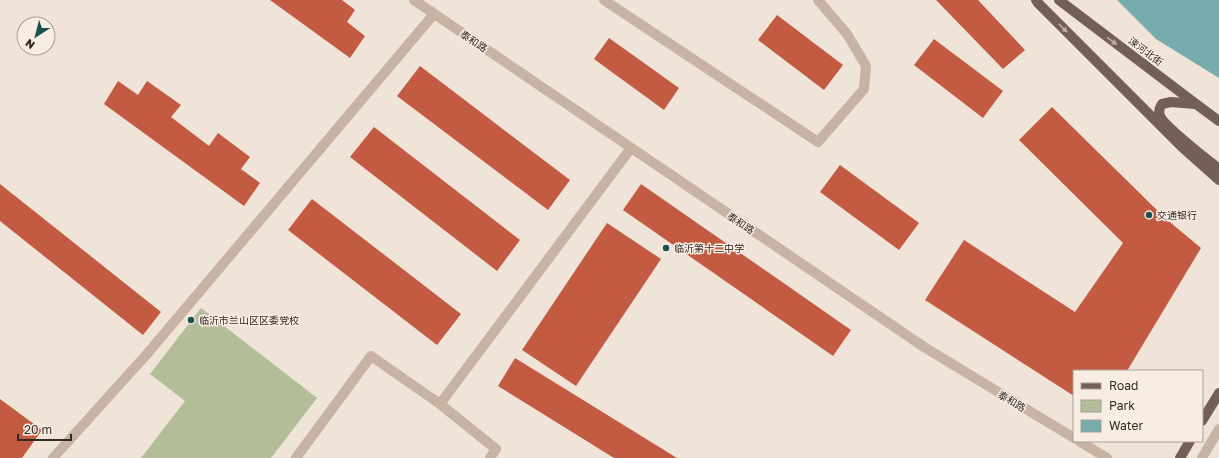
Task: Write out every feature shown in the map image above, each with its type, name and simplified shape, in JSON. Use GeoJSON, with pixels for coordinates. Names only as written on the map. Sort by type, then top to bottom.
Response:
{"type":"FeatureCollection","features":[{"type":"Feature","properties":{"kind":"main road"},"geometry":{"type":"LineString","coordinates":[[1036,0],[1182,147],[1219,180]]}},
{"type":"Feature","properties":{"kind":"main road","name":"涑河北街"},"geometry":{"type":"LineString","coordinates":[[1059,0],[1219,121]]}},
{"type":"Feature","properties":{"kind":"main road"},"geometry":{"type":"LineString","coordinates":[[1196,104],[1171,102],[1162,104],[1159,109],[1160,116],[1219,169]]}},
{"type":"Feature","properties":{"kind":"main road"},"geometry":{"type":"LineString","coordinates":[[1203,419],[1219,393]]}},
{"type":"Feature","properties":{"kind":"main road"},"geometry":{"type":"LineString","coordinates":[[1180,458],[1189,442]]}},
{"type":"Feature","properties":{"kind":"street","name":"泰和路"},"geometry":{"type":"LineString","coordinates":[[414,0],[924,347],[1073,437]]}},
{"type":"Feature","properties":{"kind":"street"},"geometry":{"type":"LineString","coordinates":[[604,0],[818,142],[864,90],[866,66],[847,34],[818,0]]}},
{"type":"Feature","properties":{"kind":"street"},"geometry":{"type":"LineString","coordinates":[[53,458],[148,354],[434,14]]}},
{"type":"Feature","properties":{"kind":"street"},"geometry":{"type":"LineString","coordinates":[[440,404],[632,148]]}},
{"type":"Feature","properties":{"kind":"street"},"geometry":{"type":"LineString","coordinates":[[296,458],[371,356],[440,404],[496,448],[490,458]]}},
{"type":"Feature","properties":{"kind":"street"},"geometry":{"type":"LineString","coordinates":[[1202,458],[1219,429]]}},
{"type":"Feature","properties":{"kind":"street"},"geometry":{"type":"LineString","coordinates":[[1081,442],[1107,458]]}},
{"type":"Feature","properties":{"kind":"green space"},"geometry":{"type":"Polygon","coordinates":[[[201,308],[317,398],[271,458],[141,458],[185,401],[150,374],[201,308]]]}},
{"type":"Feature","properties":{"kind":"water"},"geometry":{"type":"Polygon","coordinates":[[[1117,0],[1219,0],[1219,78],[1156,39],[1117,0]]]}},
{"type":"Feature","properties":{"kind":"building"},"geometry":{"type":"Polygon","coordinates":[[[270,0],[342,0],[355,10],[347,22],[365,36],[350,58],[270,0]]]}},
{"type":"Feature","properties":{"kind":"building"},"geometry":{"type":"Polygon","coordinates":[[[936,0],[978,0],[1025,50],[1003,69],[936,0]]]}},
{"type":"Feature","properties":{"kind":"building"},"geometry":{"type":"Polygon","coordinates":[[[777,15],[843,65],[824,90],[758,40],[777,15]]]}},
{"type":"Feature","properties":{"kind":"building"},"geometry":{"type":"Polygon","coordinates":[[[609,38],[679,88],[664,110],[594,59],[609,38]]]}},
{"type":"Feature","properties":{"kind":"building"},"geometry":{"type":"Polygon","coordinates":[[[934,39],[1003,91],[983,118],[914,65],[934,39]]]}},
{"type":"Feature","properties":{"kind":"building"},"geometry":{"type":"Polygon","coordinates":[[[420,66],[570,180],[548,210],[397,96],[420,66]]]}},
{"type":"Feature","properties":{"kind":"building"},"geometry":{"type":"Polygon","coordinates":[[[118,81],[138,95],[147,81],[181,105],[171,117],[209,146],[218,133],[250,157],[241,169],[260,183],[244,206],[104,104],[118,81]]]}},
{"type":"Feature","properties":{"kind":"building"},"geometry":{"type":"Polygon","coordinates":[[[1052,107],[1165,218],[1201,248],[1128,370],[1073,370],[1073,395],[925,300],[964,240],[1075,312],[1123,243],[1019,140],[1052,107]]]}},
{"type":"Feature","properties":{"kind":"building"},"geometry":{"type":"Polygon","coordinates":[[[374,127],[520,240],[497,271],[350,157],[374,127]]]}},
{"type":"Feature","properties":{"kind":"building"},"geometry":{"type":"Polygon","coordinates":[[[840,165],[919,223],[899,250],[820,192],[840,165]]]}},
{"type":"Feature","properties":{"kind":"building"},"geometry":{"type":"Polygon","coordinates":[[[0,184],[161,312],[143,335],[0,221],[0,184]]]}},
{"type":"Feature","properties":{"kind":"building"},"geometry":{"type":"Polygon","coordinates":[[[641,184],[851,330],[833,356],[623,210],[641,184]]]}},
{"type":"Feature","properties":{"kind":"building"},"geometry":{"type":"Polygon","coordinates":[[[312,199],[461,314],[437,345],[288,230],[312,199]]]}},
{"type":"Feature","properties":{"kind":"building"},"geometry":{"type":"Polygon","coordinates":[[[607,223],[661,259],[576,386],[522,350],[607,223]]]}},
{"type":"Feature","properties":{"kind":"building"},"geometry":{"type":"Polygon","coordinates":[[[515,358],[677,458],[614,458],[498,386],[515,358]]]}},
{"type":"Feature","properties":{"kind":"building"},"geometry":{"type":"Polygon","coordinates":[[[0,399],[42,430],[22,458],[0,458],[0,399]]]}},
{"type":"Feature","properties":{"kind":"place","name":"交通银行"},"geometry":{"type":"Point","coordinates":[1149,215]}},
{"type":"Feature","properties":{"kind":"place","name":"临沂第十二中学"},"geometry":{"type":"Point","coordinates":[666,248]}},
{"type":"Feature","properties":{"kind":"place","name":"临沂市兰山区区委党校"},"geometry":{"type":"Point","coordinates":[191,320]}}]}
